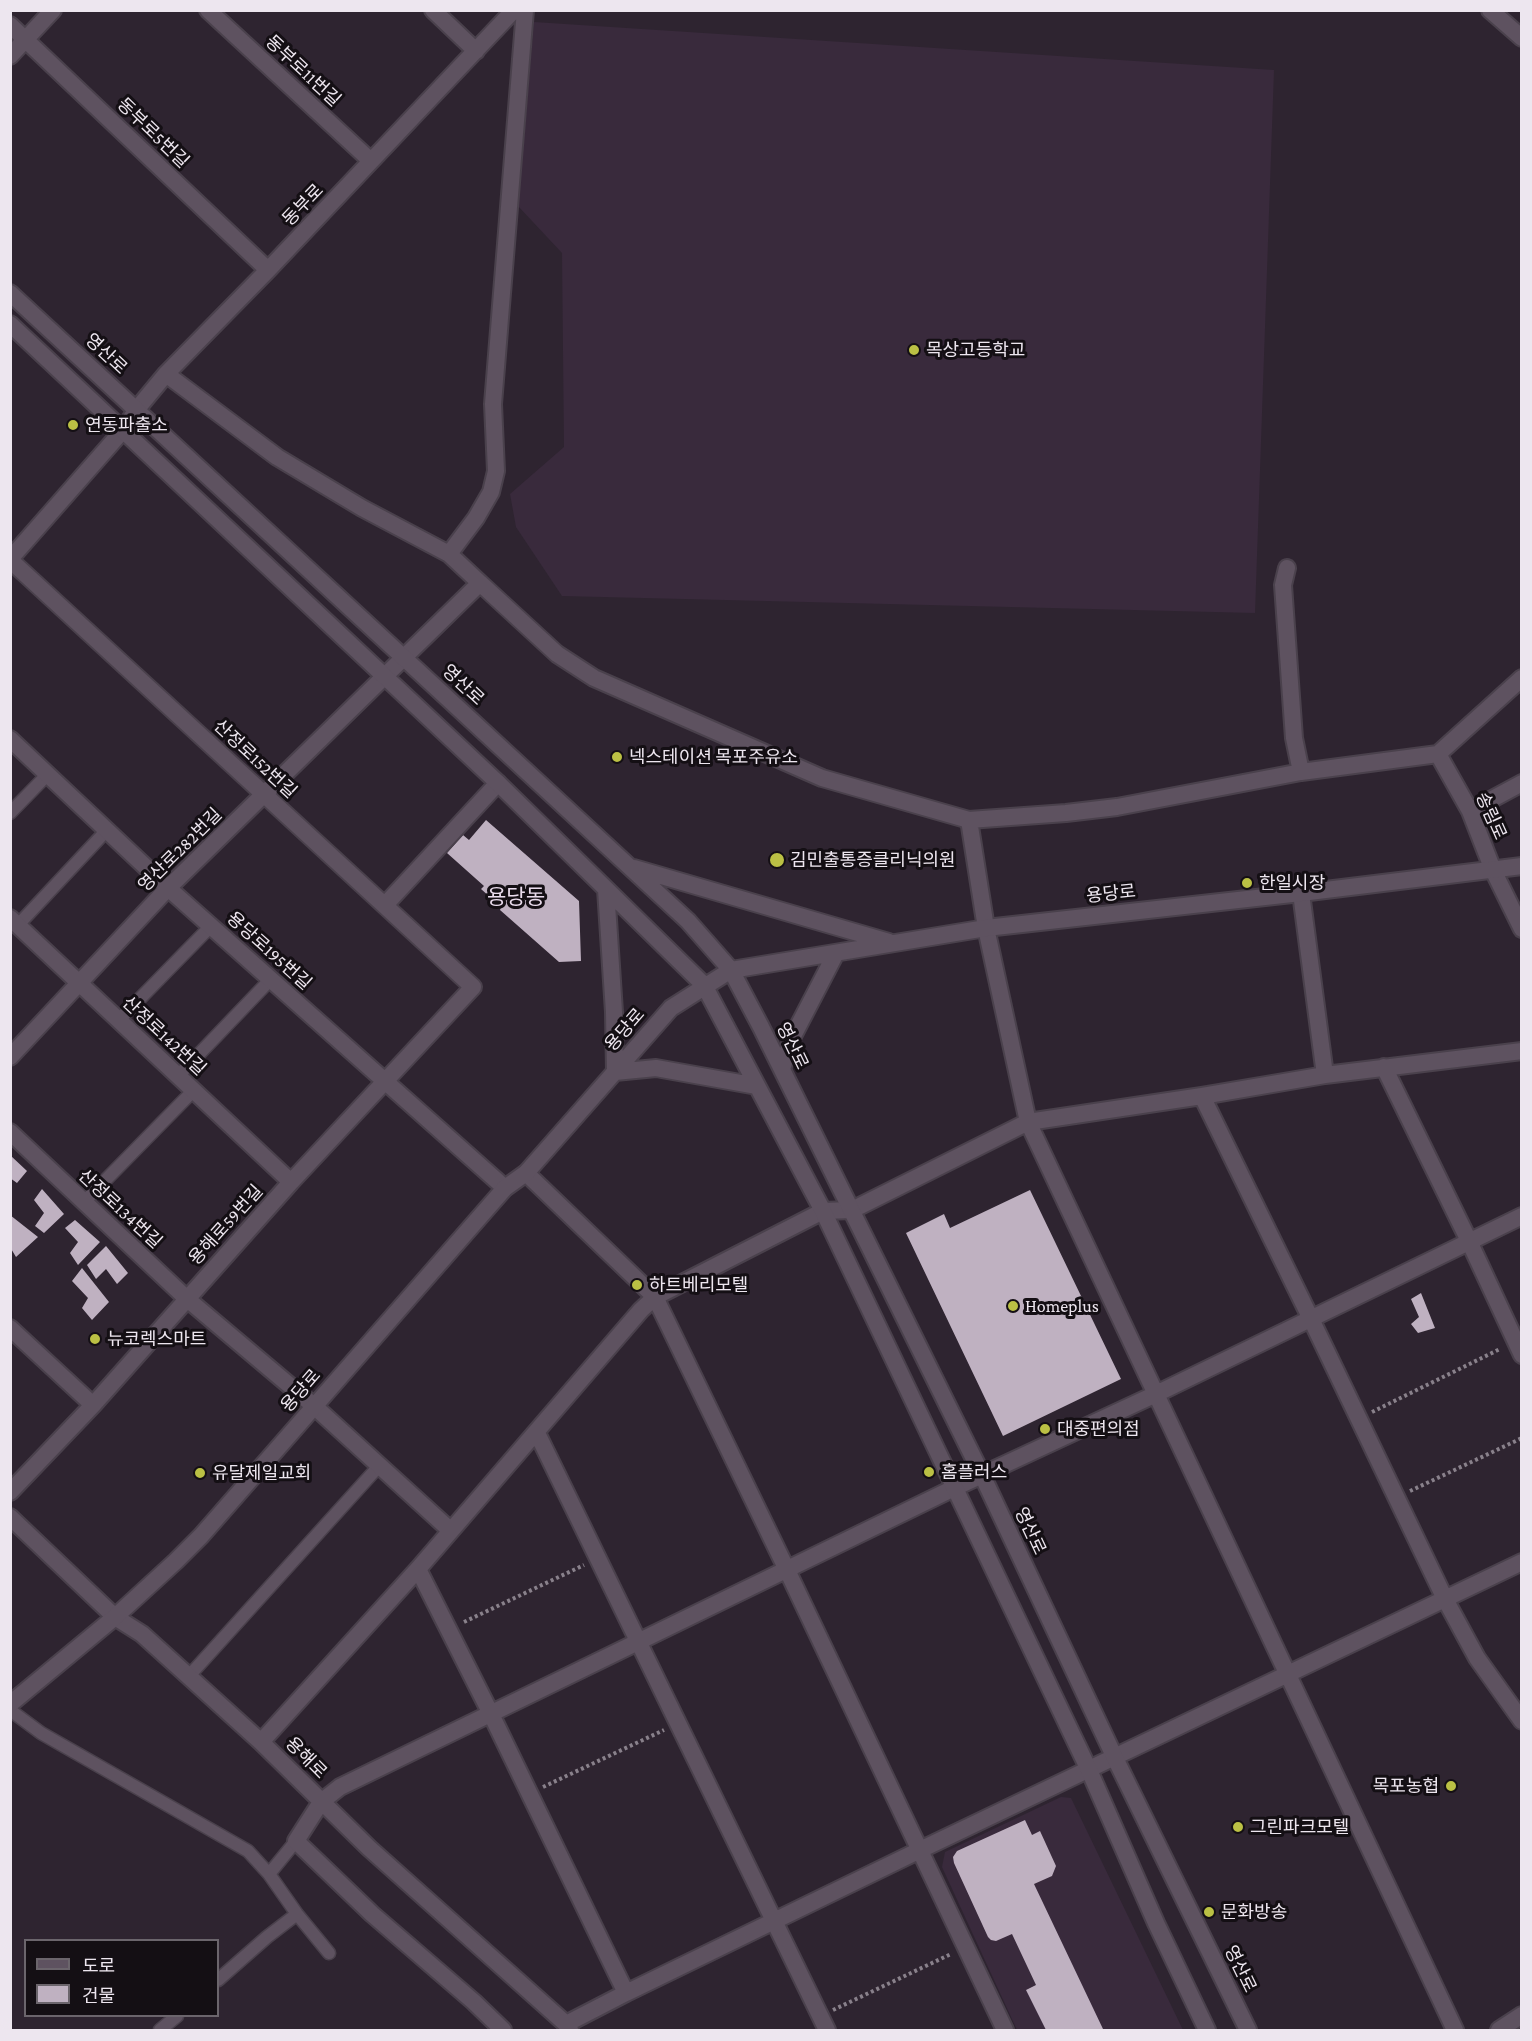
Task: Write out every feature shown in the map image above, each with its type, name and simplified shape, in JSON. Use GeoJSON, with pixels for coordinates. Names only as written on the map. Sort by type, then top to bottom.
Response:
{"type":"FeatureCollection","features":[{"type":"Feature","properties":{"kind":"street"},"geometry":{"type":"LineString","coordinates":[[10,56],[52,10]]}},
{"type":"Feature","properties":{"kind":"street","name":"동부로11번길"},"geometry":{"type":"LineString","coordinates":[[208,10],[371,161]]}},
{"type":"Feature","properties":{"kind":"street"},"geometry":{"type":"LineString","coordinates":[[433,10],[476,51]]}},
{"type":"Feature","properties":{"kind":"street","name":"동부로"},"geometry":{"type":"LineString","coordinates":[[10,559],[124,429],[137,409],[166,374],[268,270],[514,10]]}},
{"type":"Feature","properties":{"kind":"street"},"geometry":{"type":"LineString","coordinates":[[449,554],[476,518],[491,492],[496,471],[493,404],[525,10]]}},
{"type":"Feature","properties":{"kind":"street"},"geometry":{"type":"LineString","coordinates":[[1490,10],[1521,38]]}},
{"type":"Feature","properties":{"kind":"street","name":"동부로5번길"},"geometry":{"type":"LineString","coordinates":[[10,26],[268,270]]}},
{"type":"Feature","properties":{"kind":"street","name":"영산로"},"geometry":{"type":"LineString","coordinates":[[10,292],[631,867],[688,921],[731,970],[982,1475],[1115,1758],[1248,2031]]}},
{"type":"Feature","properties":{"kind":"street"},"geometry":{"type":"LineString","coordinates":[[10,324],[498,783],[704,985],[823,1211],[1089,1770],[1156,1923],[1208,2031]]}},
{"type":"Feature","properties":{"kind":"street"},"geometry":{"type":"LineString","coordinates":[[166,374],[285,462],[362,508],[449,554],[557,654],[594,678],[822,778],[969,820],[1117,807],[1301,772],[1438,753],[1521,678]]}},
{"type":"Feature","properties":{"kind":"street","name":"산정로152번길"},"geometry":{"type":"LineString","coordinates":[[10,559],[472,987]]}},
{"type":"Feature","properties":{"kind":"street"},"geometry":{"type":"LineString","coordinates":[[1287,568],[1283,585],[1294,738],[1301,772]]}},
{"type":"Feature","properties":{"kind":"street","name":"영산로282번길"},"geometry":{"type":"LineString","coordinates":[[10,1058],[168,888],[480,583]]}},
{"type":"Feature","properties":{"kind":"street","name":"용당로195번길"},"geometry":{"type":"LineString","coordinates":[[10,739],[168,888],[505,1188]]}},
{"type":"Feature","properties":{"kind":"street","name":"송림로"},"geometry":{"type":"LineString","coordinates":[[1438,753],[1470,812],[1493,870],[1521,929]]}},
{"type":"Feature","properties":{"kind":"street"},"geometry":{"type":"LineString","coordinates":[[385,905],[498,783]]}},
{"type":"Feature","properties":{"kind":"street"},"geometry":{"type":"LineString","coordinates":[[1470,812],[1521,783]]}},
{"type":"Feature","properties":{"kind":"street"},"geometry":{"type":"LineString","coordinates":[[969,820],[986,928],[1028,1122],[1455,2031]]}},
{"type":"Feature","properties":{"kind":"street","name":"용당로"},"geometry":{"type":"LineString","coordinates":[[10,1704],[115,1617],[157,1580],[201,1536],[505,1188],[526,1173],[671,1008],[731,970],[986,928],[1521,866]]}},
{"type":"Feature","properties":{"kind":"street"},"geometry":{"type":"LineString","coordinates":[[631,867],[892,943]]}},
{"type":"Feature","properties":{"kind":"street"},"geometry":{"type":"LineString","coordinates":[[606,889],[614,1012],[615,1072],[656,1068],[757,1086]]}},
{"type":"Feature","properties":{"kind":"street"},"geometry":{"type":"LineString","coordinates":[[1301,893],[1325,1074]]}},
{"type":"Feature","properties":{"kind":"street","name":"산정로142번길"},"geometry":{"type":"LineString","coordinates":[[14,922],[291,1182]]}},
{"type":"Feature","properties":{"kind":"street"},"geometry":{"type":"LineString","coordinates":[[782,1069],[792,1038],[836,953]]}},
{"type":"Feature","properties":{"kind":"street","name":"용해로59번길"},"geometry":{"type":"LineString","coordinates":[[10,1492],[93,1405],[291,1182],[472,987]]}},
{"type":"Feature","properties":{"kind":"street"},"geometry":{"type":"LineString","coordinates":[[261,1742],[418,1569],[641,1310],[655,1297],[823,1211],[852,1210],[1028,1122],[1202,1096],[1325,1074],[1521,1051]]}},
{"type":"Feature","properties":{"kind":"street"},"geometry":{"type":"LineString","coordinates":[[1384,1067],[1469,1241],[1518,1348]]}},
{"type":"Feature","properties":{"kind":"street"},"geometry":{"type":"LineString","coordinates":[[1202,1096],[1445,1599],[1477,1658],[1521,1721]]}},
{"type":"Feature","properties":{"kind":"street","name":"산정로134번길"},"geometry":{"type":"LineString","coordinates":[[10,1132],[186,1298],[314,1406],[450,1530]]}},
{"type":"Feature","properties":{"kind":"street"},"geometry":{"type":"LineString","coordinates":[[526,1173],[655,1297],[1005,2031]]}},
{"type":"Feature","properties":{"kind":"street"},"geometry":{"type":"LineString","coordinates":[[502,2031],[474,2002],[372,1914],[296,1841],[321,1802],[340,1787],[638,1641],[954,1488],[1156,1394],[1521,1216]]}},
{"type":"Feature","properties":{"kind":"street"},"geometry":{"type":"LineString","coordinates":[[10,1329],[93,1405]]}},
{"type":"Feature","properties":{"kind":"street"},"geometry":{"type":"LineString","coordinates":[[537,1433],[824,2023]]}},
{"type":"Feature","properties":{"kind":"street","name":"용해로"},"geometry":{"type":"LineString","coordinates":[[10,1517],[115,1617],[142,1634],[189,1676],[261,1742],[369,1848],[570,2028]]}},
{"type":"Feature","properties":{"kind":"street"},"geometry":{"type":"LineString","coordinates":[[570,2028],[626,1993],[1521,1562]]}},
{"type":"Feature","properties":{"kind":"street"},"geometry":{"type":"LineString","coordinates":[[418,1569],[626,1993]]}},
{"type":"Feature","properties":{"kind":"street"},"geometry":{"type":"LineString","coordinates":[[1499,2031],[1521,2015]]}},
{"type":"Feature","properties":{"kind":"lane"},"geometry":{"type":"LineString","coordinates":[[10,813],[48,774]]}},
{"type":"Feature","properties":{"kind":"lane"},"geometry":{"type":"LineString","coordinates":[[14,922],[107,830]]}},
{"type":"Feature","properties":{"kind":"lane"},"geometry":{"type":"LineString","coordinates":[[119,1020],[211,926]]}},
{"type":"Feature","properties":{"kind":"lane"},"geometry":{"type":"LineString","coordinates":[[178,1076],[271,980]]}},
{"type":"Feature","properties":{"kind":"lane"},"geometry":{"type":"LineString","coordinates":[[84,1202],[194,1090]]}},
{"type":"Feature","properties":{"kind":"lane"},"geometry":{"type":"LineString","coordinates":[[189,1676],[380,1466]]}},
{"type":"Feature","properties":{"kind":"lane"},"geometry":{"type":"LineString","coordinates":[[10,1710],[41,1733],[248,1851],[269,1874],[297,1914],[329,1953]]}},
{"type":"Feature","properties":{"kind":"lane"},"geometry":{"type":"LineString","coordinates":[[269,1874],[296,1841]]}},
{"type":"Feature","properties":{"kind":"lane"},"geometry":{"type":"LineString","coordinates":[[219,1979],[297,1914]]}},
{"type":"Feature","properties":{"kind":"lane"},"geometry":{"type":"LineString","coordinates":[[160,2031],[176,2017]]}},
{"type":"Feature","properties":{"kind":"path"},"geometry":{"type":"LineString","coordinates":[[1358,1419],[1518,1348]]}},
{"type":"Feature","properties":{"kind":"path"},"geometry":{"type":"LineString","coordinates":[[1396,1498],[1521,1438]]}},
{"type":"Feature","properties":{"kind":"path"},"geometry":{"type":"LineString","coordinates":[[449,1629],[597,1559]]}},
{"type":"Feature","properties":{"kind":"path"},"geometry":{"type":"LineString","coordinates":[[529,1793],[678,1724]]}},
{"type":"Feature","properties":{"kind":"path"},"geometry":{"type":"LineString","coordinates":[[824,2023],[965,1947]]}},
{"type":"Feature","properties":{"kind":"shaded area","name":"목상고등학교"},"geometry":{"type":"Polygon","coordinates":[[[534,22],[1274,70],[1255,613],[562,596],[516,527],[510,494],[564,447],[562,253],[518,206],[534,22]]]}},
{"type":"Feature","properties":{"kind":"shaded area"},"geometry":{"type":"Polygon","coordinates":[[[1061,1797],[1071,1798],[1183,2030],[1017,2030],[942,1867],[945,1852],[1061,1797]]]}},
{"type":"Feature","properties":{"kind":"building"},"geometry":{"type":"Polygon","coordinates":[[[486,820],[579,901],[581,961],[559,962],[500,910],[501,907],[481,889],[484,886],[447,853],[463,835],[469,840],[486,820]]]}},
{"type":"Feature","properties":{"kind":"building"},"geometry":{"type":"Polygon","coordinates":[[[10,1155],[27,1171],[17,1183],[10,1178],[10,1155]]]}},
{"type":"Feature","properties":{"kind":"building"},"geometry":{"type":"Polygon","coordinates":[[[42,1189],[64,1214],[44,1233],[35,1226],[44,1213],[34,1200],[42,1189]]]}},
{"type":"Feature","properties":{"kind":"building","name":"Homeplus"},"geometry":{"type":"Polygon","coordinates":[[[1030,1190],[1121,1379],[1003,1436],[906,1233],[944,1214],[950,1228],[1030,1190]]]}},
{"type":"Feature","properties":{"kind":"building"},"geometry":{"type":"Polygon","coordinates":[[[10,1215],[38,1237],[16,1257],[10,1247],[10,1215]]]}},
{"type":"Feature","properties":{"kind":"building"},"geometry":{"type":"Polygon","coordinates":[[[75,1220],[100,1242],[78,1265],[70,1253],[78,1242],[65,1228],[75,1220]]]}},
{"type":"Feature","properties":{"kind":"building"},"geometry":{"type":"Polygon","coordinates":[[[106,1246],[128,1273],[117,1284],[106,1269],[96,1279],[87,1265],[106,1246]]]}},
{"type":"Feature","properties":{"kind":"building"},"geometry":{"type":"Polygon","coordinates":[[[82,1268],[109,1302],[92,1320],[82,1308],[88,1298],[72,1281],[82,1268]]]}},
{"type":"Feature","properties":{"kind":"building"},"geometry":{"type":"Polygon","coordinates":[[[1421,1293],[1435,1328],[1418,1333],[1411,1324],[1419,1317],[1411,1299],[1421,1293]]]}},
{"type":"Feature","properties":{"kind":"building"},"geometry":{"type":"Polygon","coordinates":[[[1025,1820],[1032,1835],[1040,1831],[1056,1866],[1052,1876],[1034,1884],[1103,2029],[1046,2030],[1026,1990],[1036,1985],[1012,1934],[996,1941],[988,1937],[954,1863],[953,1857],[957,1851],[1025,1820]]]}},
{"type":"Feature","properties":{"kind":"place","name":"목상고등학교"},"geometry":{"type":"Point","coordinates":[914,350]}},
{"type":"Feature","properties":{"kind":"place","name":"연동파출소"},"geometry":{"type":"Point","coordinates":[73,425]}},
{"type":"Feature","properties":{"kind":"place","name":"넥스테이션 목포주유소"},"geometry":{"type":"Point","coordinates":[617,757]}},
{"type":"Feature","properties":{"kind":"place","name":"김민출통증클리닉의원"},"geometry":{"type":"Point","coordinates":[777,860]}},
{"type":"Feature","properties":{"kind":"place","name":"한일시장"},"geometry":{"type":"Point","coordinates":[1247,883]}},
{"type":"Feature","properties":{"kind":"place","name":"하트베리모텔"},"geometry":{"type":"Point","coordinates":[637,1285]}},
{"type":"Feature","properties":{"kind":"place","name":"Homeplus"},"geometry":{"type":"Point","coordinates":[1013,1306]}},
{"type":"Feature","properties":{"kind":"place","name":"뉴코렉스마트"},"geometry":{"type":"Point","coordinates":[95,1339]}},
{"type":"Feature","properties":{"kind":"place","name":"대중편의점"},"geometry":{"type":"Point","coordinates":[1045,1429]}},
{"type":"Feature","properties":{"kind":"place","name":"홈플러스"},"geometry":{"type":"Point","coordinates":[929,1472]}},
{"type":"Feature","properties":{"kind":"place","name":"유달제일교회"},"geometry":{"type":"Point","coordinates":[200,1473]}},
{"type":"Feature","properties":{"kind":"place","name":"목포농협"},"geometry":{"type":"Point","coordinates":[1451,1786]}},
{"type":"Feature","properties":{"kind":"place","name":"그린파크모텔"},"geometry":{"type":"Point","coordinates":[1238,1827]}},
{"type":"Feature","properties":{"kind":"place","name":"문화방송"},"geometry":{"type":"Point","coordinates":[1209,1912]}},
{"type":"Feature","properties":{"kind":"district","name":"용당동"},"geometry":{"type":"Point","coordinates":[516,898]}}]}
